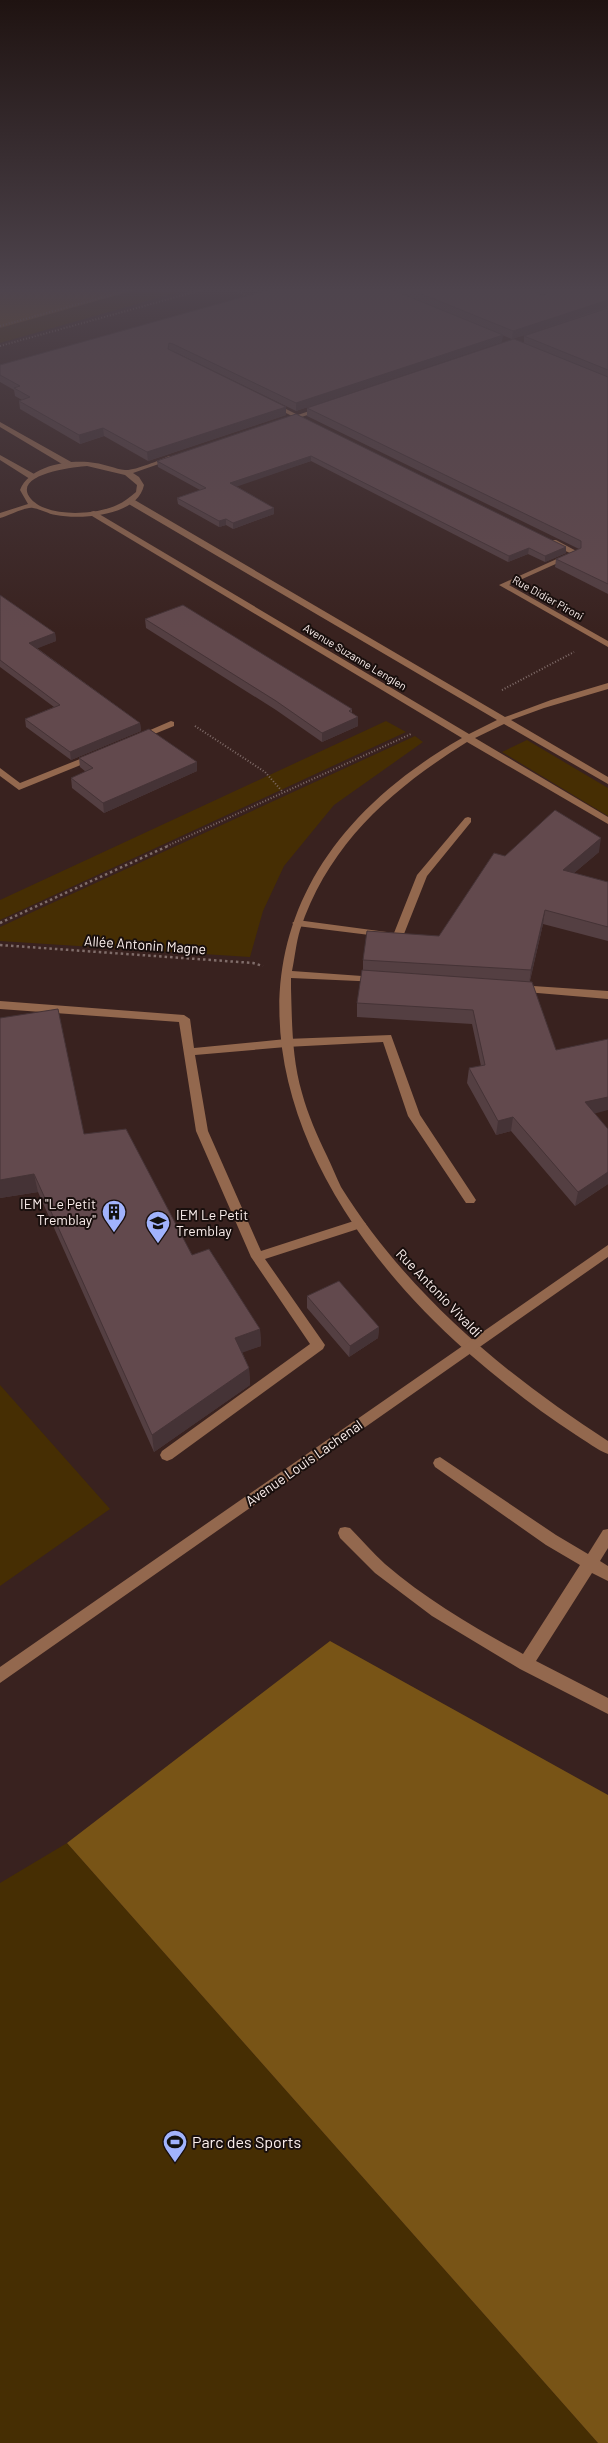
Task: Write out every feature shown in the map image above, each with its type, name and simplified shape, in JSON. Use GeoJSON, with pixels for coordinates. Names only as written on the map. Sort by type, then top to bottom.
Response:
{"type":"FeatureCollection","features":[{"type":"Feature","properties":{"kind":"street"},"geometry":{"type":"LineString","coordinates":[[268,402],[315,425]]}},
{"type":"Feature","properties":{"kind":"street"},"geometry":{"type":"LineString","coordinates":[[270,425],[334,404]]}},
{"type":"Feature","properties":{"kind":"street"},"geometry":{"type":"LineString","coordinates":[[0,424],[70,465]]}},
{"type":"Feature","properties":{"kind":"street"},"geometry":{"type":"LineString","coordinates":[[129,472],[180,456]]}},
{"type":"Feature","properties":{"kind":"street"},"geometry":{"type":"LineString","coordinates":[[0,457],[33,477]]}},
{"type":"Feature","properties":{"kind":"street"},"geometry":{"type":"LineString","coordinates":[[70,465],[103,465],[129,472],[137,479],[140,486],[137,494],[130,501],[119,506],[91,513],[58,513],[34,504],[27,498],[24,491],[26,484],[33,477],[43,472],[70,465]]}},
{"type":"Feature","properties":{"kind":"street","name":"Avenue Suzanne Lenglen"},"geometry":{"type":"LineString","coordinates":[[130,501],[608,781]]}},
{"type":"Feature","properties":{"kind":"street"},"geometry":{"type":"LineString","coordinates":[[0,516],[34,504]]}},
{"type":"Feature","properties":{"kind":"street","name":"Avenue Suzanne Lenglen"},"geometry":{"type":"LineString","coordinates":[[91,513],[608,820]]}},
{"type":"Feature","properties":{"kind":"street","name":"Rue Didier Pironi"},"geometry":{"type":"LineString","coordinates":[[541,536],[576,553],[503,585],[608,644]]}},
{"type":"Feature","properties":{"kind":"street","name":"Rue Antonio Vivaldi"},"geometry":{"type":"LineString","coordinates":[[608,686],[504,720],[468,737],[379,799],[345,836],[318,877],[297,923],[286,974],[286,1043],[302,1115],[338,1192],[393,1270],[469,1348],[566,1422],[608,1448]]}},
{"type":"Feature","properties":{"kind":"street"},"geometry":{"type":"LineString","coordinates":[[126,743],[171,724]]}},
{"type":"Feature","properties":{"kind":"street"},"geometry":{"type":"LineString","coordinates":[[0,771],[19,787],[108,750]]}},
{"type":"Feature","properties":{"kind":"street"},"geometry":{"type":"LineString","coordinates":[[297,923],[398,937],[422,875],[468,820]]}},
{"type":"Feature","properties":{"kind":"street"},"geometry":{"type":"LineString","coordinates":[[286,974],[386,980]]}},
{"type":"Feature","properties":{"kind":"street"},"geometry":{"type":"LineString","coordinates":[[502,988],[608,994]]}},
{"type":"Feature","properties":{"kind":"street"},"geometry":{"type":"LineString","coordinates":[[0,1006],[184,1019],[202,1131],[257,1257],[318,1345],[167,1454]]}},
{"type":"Feature","properties":{"kind":"street"},"geometry":{"type":"LineString","coordinates":[[190,1052],[286,1043],[387,1038],[414,1116],[470,1200]]}},
{"type":"Feature","properties":{"kind":"street"},"geometry":{"type":"LineString","coordinates":[[257,1257],[360,1224]]}},
{"type":"Feature","properties":{"kind":"street","name":"Avenue Louis Lachenal"},"geometry":{"type":"LineString","coordinates":[[0,1676],[608,1250]]}},
{"type":"Feature","properties":{"kind":"street"},"geometry":{"type":"LineString","coordinates":[[440,1463],[591,1565],[608,1574]]}},
{"type":"Feature","properties":{"kind":"street"},"geometry":{"type":"LineString","coordinates":[[345,1533],[384,1572],[434,1610],[526,1664],[608,1706]]}},
{"type":"Feature","properties":{"kind":"street"},"geometry":{"type":"LineString","coordinates":[[526,1664],[591,1565],[608,1535]]}},
{"type":"Feature","properties":{"kind":"path"},"geometry":{"type":"LineString","coordinates":[[477,704],[599,639]]}},
{"type":"Feature","properties":{"kind":"path"},"geometry":{"type":"LineString","coordinates":[[0,923],[282,791],[440,721]]}},
{"type":"Feature","properties":{"kind":"path"},"geometry":{"type":"LineString","coordinates":[[171,724],[195,726],[265,772],[282,791]]}},
{"type":"Feature","properties":{"kind":"path","name":"Allée Antonin Magne"},"geometry":{"type":"LineString","coordinates":[[0,944],[253,963],[286,974]]}},
{"type":"Feature","properties":{"kind":"shaded area"},"geometry":{"type":"Polygon","coordinates":[[[386,721],[406,732],[0,920],[0,900],[386,721]]]}},
{"type":"Feature","properties":{"kind":"shaded area"},"geometry":{"type":"Polygon","coordinates":[[[415,736],[423,742],[334,805],[284,866],[263,911],[250,957],[0,941],[0,927],[415,736]]]}},
{"type":"Feature","properties":{"kind":"shaded area"},"geometry":{"type":"Polygon","coordinates":[[[527,740],[608,788],[608,816],[502,752],[527,740]]]}},
{"type":"Feature","properties":{"kind":"shaded area"},"geometry":{"type":"Polygon","coordinates":[[[0,1385],[110,1509],[0,1586],[0,1385]]]}},
{"type":"Feature","properties":{"kind":"shaded area"},"geometry":{"type":"Polygon","coordinates":[[[330,1641],[608,1795],[608,2443],[598,2443],[67,1843],[330,1641]]]}},
{"type":"Feature","properties":{"kind":"shaded area","name":"Parc des Sports"},"geometry":{"type":"Polygon","coordinates":[[[67,1843],[598,2443],[0,2443],[0,1883],[67,1843]]]}},
{"type":"Feature","properties":{"kind":"building"},"geometry":{"type":"Polygon","coordinates":[[[21,402],[276,402],[286,407],[147,452],[103,428],[79,435],[21,402]]]}},
{"type":"Feature","properties":{"kind":"building"},"geometry":{"type":"Polygon","coordinates":[[[325,402],[608,402],[608,584],[556,559],[581,548],[581,541],[307,408],[325,402]]]}},
{"type":"Feature","properties":{"kind":"building"},"geometry":{"type":"Polygon","coordinates":[[[296,414],[566,547],[545,556],[529,548],[509,556],[311,456],[230,483],[274,508],[233,523],[226,519],[219,521],[177,498],[206,488],[157,461],[296,414]]]}},
{"type":"Feature","properties":{"kind":"building"},"geometry":{"type":"Polygon","coordinates":[[[0,595],[55,633],[29,643],[140,723],[70,752],[25,719],[60,705],[0,660],[0,595]]]}},
{"type":"Feature","properties":{"kind":"building"},"geometry":{"type":"Polygon","coordinates":[[[183,605],[352,709],[349,711],[358,717],[322,733],[276,701],[145,619],[183,605]]]}},
{"type":"Feature","properties":{"kind":"building"},"geometry":{"type":"Polygon","coordinates":[[[149,729],[197,762],[103,803],[71,778],[93,768],[79,758],[149,729]]]}},
{"type":"Feature","properties":{"kind":"building"},"geometry":{"type":"Polygon","coordinates":[[[555,810],[601,838],[563,870],[608,882],[608,927],[545,910],[531,970],[363,960],[367,931],[439,936],[494,853],[505,856],[555,810]]]}},
{"type":"Feature","properties":{"kind":"building"},"geometry":{"type":"Polygon","coordinates":[[[362,970],[532,982],[556,1050],[608,1039],[608,1097],[585,1102],[608,1129],[608,1172],[578,1192],[513,1117],[498,1121],[469,1068],[485,1065],[473,1010],[357,1003],[362,970]]]}},
{"type":"Feature","properties":{"kind":"building","name":"IEM \"Le Petit Tremblay\""},"geometry":{"type":"Polygon","coordinates":[[[58,1009],[84,1134],[126,1129],[192,1255],[209,1249],[260,1329],[235,1338],[249,1368],[152,1435],[34,1174],[0,1180],[0,1018],[58,1009]]]}},
{"type":"Feature","properties":{"kind":"building"},"geometry":{"type":"Polygon","coordinates":[[[339,1281],[379,1327],[350,1346],[307,1296],[339,1281]]]}},
{"type":"Feature","properties":{"kind":"place","name":"IEM \"Le Petit Tremblay\""},"geometry":{"type":"Point","coordinates":[114,1233]}},
{"type":"Feature","properties":{"kind":"place","name":"IEM Le Petit Tremblay"},"geometry":{"type":"Point","coordinates":[158,1244]}},
{"type":"Feature","properties":{"kind":"place","name":"Parc des Sports"},"geometry":{"type":"Point","coordinates":[175,2163]}}]}
